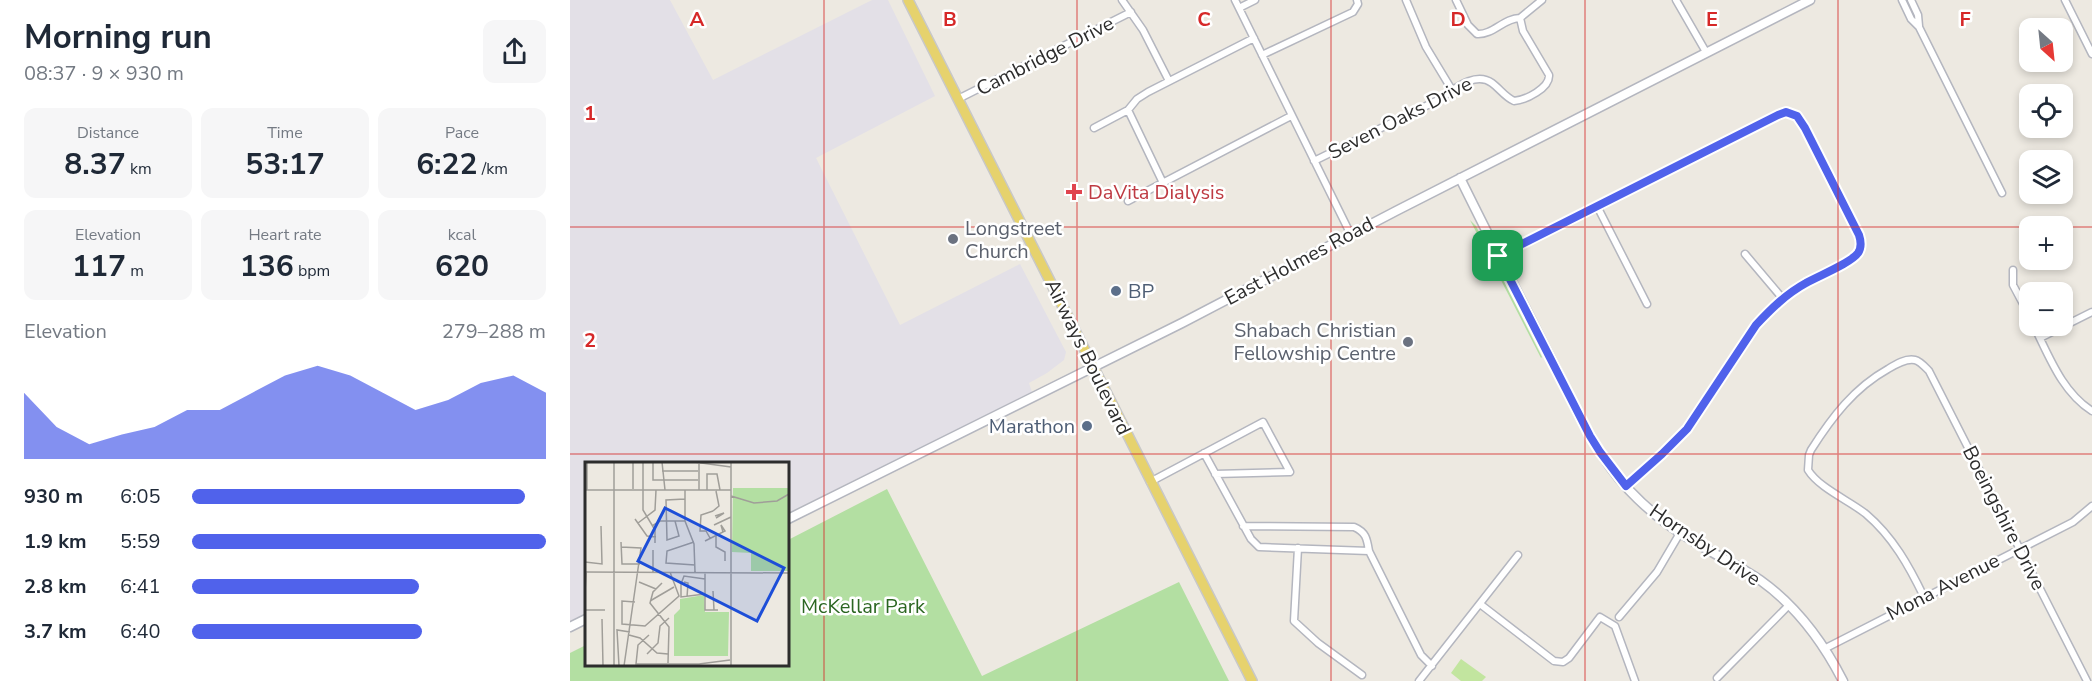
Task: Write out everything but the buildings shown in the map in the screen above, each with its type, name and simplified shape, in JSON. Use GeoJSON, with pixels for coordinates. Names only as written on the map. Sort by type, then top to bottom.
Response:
{"type":"FeatureCollection","features":[{"type":"Feature","properties":{"kind":"main road","name":"Airways Boulevard"},"geometry":{"type":"LineString","coordinates":[[908,0],[1252,681]]}},
{"type":"Feature","properties":{"kind":"main road","name":"East Holmes Road"},"geometry":{"type":"LineString","coordinates":[[789,519],[1094,368],[1810,0]]}},
{"type":"Feature","properties":{"kind":"main road","name":"Hornsby Drive"},"geometry":{"type":"LineString","coordinates":[[1460,178],[1600,452],[1626,486],[1660,519],[1760,580],[1789,605],[1824,649],[1843,681]]}},
{"type":"Feature","properties":{"kind":"main road"},"geometry":{"type":"LineString","coordinates":[[570,627],[585,620]]}},
{"type":"Feature","properties":{"kind":"street"},"geometry":{"type":"LineString","coordinates":[[1122,0],[1143,30],[1169,81]]}},
{"type":"Feature","properties":{"kind":"street"},"geometry":{"type":"LineString","coordinates":[[1235,0],[1351,235]]}},
{"type":"Feature","properties":{"kind":"street"},"geometry":{"type":"LineString","coordinates":[[1239,8],[1254,0]]}},
{"type":"Feature","properties":{"kind":"street"},"geometry":{"type":"LineString","coordinates":[[1262,55],[1353,12],[1358,4],[1357,0]]}},
{"type":"Feature","properties":{"kind":"street"},"geometry":{"type":"LineString","coordinates":[[1406,0],[1426,47],[1452,90]]}},
{"type":"Feature","properties":{"kind":"street"},"geometry":{"type":"LineString","coordinates":[[1456,0],[1468,25],[1481,35],[1520,18],[1542,0]]}},
{"type":"Feature","properties":{"kind":"street"},"geometry":{"type":"LineString","coordinates":[[1676,0],[1706,52]]}},
{"type":"Feature","properties":{"kind":"street"},"geometry":{"type":"LineString","coordinates":[[1902,0],[1911,19],[1919,27],[2002,193]]}},
{"type":"Feature","properties":{"kind":"street"},"geometry":{"type":"LineString","coordinates":[[1911,0],[1918,15],[1919,27]]}},
{"type":"Feature","properties":{"kind":"street"},"geometry":{"type":"LineString","coordinates":[[2065,0],[2092,54]]}},
{"type":"Feature","properties":{"kind":"street","name":"Cambridge Drive"},"geometry":{"type":"LineString","coordinates":[[958,99],[1131,12]]}},
{"type":"Feature","properties":{"kind":"street","name":"Seven Oaks Drive"},"geometry":{"type":"LineString","coordinates":[[1314,161],[1436,101],[1473,80],[1490,81],[1514,101],[1525,99],[1547,85],[1549,75],[1523,31],[1520,18]]}},
{"type":"Feature","properties":{"kind":"street"},"geometry":{"type":"LineString","coordinates":[[1095,128],[1128,110],[1142,95],[1254,38]]}},
{"type":"Feature","properties":{"kind":"street"},"geometry":{"type":"LineString","coordinates":[[1128,110],[1163,183]]}},
{"type":"Feature","properties":{"kind":"street"},"geometry":{"type":"LineString","coordinates":[[1498,256],[1778,115],[1792,113],[1797,116],[1805,128],[1859,235],[1861,245],[1858,252],[1851,259],[1807,282],[1783,299],[1756,325],[1687,429],[1626,486]]}},
{"type":"Feature","properties":{"kind":"street"},"geometry":{"type":"LineString","coordinates":[[1128,201],[1291,116]]}},
{"type":"Feature","properties":{"kind":"street"},"geometry":{"type":"LineString","coordinates":[[1597,206],[1647,304]]}},
{"type":"Feature","properties":{"kind":"street"},"geometry":{"type":"LineString","coordinates":[[1745,254],[1783,299]]}},
{"type":"Feature","properties":{"kind":"street"},"geometry":{"type":"LineString","coordinates":[[2013,270],[2013,285],[2019,296]]}},
{"type":"Feature","properties":{"kind":"street"},"geometry":{"type":"LineString","coordinates":[[2092,312],[2040,338],[2062,381],[2092,411]]}},
{"type":"Feature","properties":{"kind":"street","name":"Boeingshire Drive"},"geometry":{"type":"LineString","coordinates":[[1924,597],[1892,541],[1867,515],[1814,478],[1808,470],[1807,463],[1809,455],[1826,427],[1859,389],[1901,362],[1916,360],[1929,371],[2087,681]]}},
{"type":"Feature","properties":{"kind":"street"},"geometry":{"type":"LineString","coordinates":[[1150,482],[1263,422],[1290,472],[1215,474]]}},
{"type":"Feature","properties":{"kind":"street"},"geometry":{"type":"LineString","coordinates":[[1204,453],[1243,526],[1259,548],[1369,551]]}},
{"type":"Feature","properties":{"kind":"street","name":"Mona Avenue"},"geometry":{"type":"LineString","coordinates":[[1824,649],[2073,522],[2092,506]]}},
{"type":"Feature","properties":{"kind":"street"},"geometry":{"type":"LineString","coordinates":[[1243,526],[1354,527],[1363,531],[1367,538],[1369,551],[1421,655],[1432,666]]}},
{"type":"Feature","properties":{"kind":"street"},"geometry":{"type":"LineString","coordinates":[[1619,617],[1657,572],[1680,533]]}},
{"type":"Feature","properties":{"kind":"street"},"geometry":{"type":"LineString","coordinates":[[1298,548],[1294,621],[1318,643],[1362,675]]}},
{"type":"Feature","properties":{"kind":"street"},"geometry":{"type":"LineString","coordinates":[[1419,681],[1518,555]]}},
{"type":"Feature","properties":{"kind":"street"},"geometry":{"type":"LineString","coordinates":[[1480,604],[1554,661],[1563,662],[1569,658],[1600,617],[1615,626],[1635,681]]}},
{"type":"Feature","properties":{"kind":"street"},"geometry":{"type":"LineString","coordinates":[[1717,678],[1789,605]]}},
{"type":"Feature","properties":{"kind":"shaded area"},"geometry":{"type":"Polygon","coordinates":[[[570,0],[670,0],[713,80],[872,0],[888,0],[935,96],[816,158],[900,325],[1020,264],[1066,352],[1064,360],[1029,383],[1032,392],[789,513],[789,462],[585,462],[585,614],[570,621],[570,0]]]}},
{"type":"Feature","properties":{"kind":"green space"},"geometry":{"type":"Polygon","coordinates":[[[1470,220],[1476,226],[1541,358],[1470,220]]]}},
{"type":"Feature","properties":{"kind":"green space","name":"McKellar Park"},"geometry":{"type":"Polygon","coordinates":[[[887,489],[982,676],[1179,582],[1229,681],[570,681],[570,653],[585,646],[585,666],[789,666],[789,539],[887,489]]]}},
{"type":"Feature","properties":{"kind":"green space"},"geometry":{"type":"Polygon","coordinates":[[[1461,659],[1486,677],[1482,681],[1461,681],[1451,673],[1461,659]]]}},
{"type":"Feature","properties":{"kind":"place","name":"DaVita Dialysis"},"geometry":{"type":"Point","coordinates":[1074,192]}},
{"type":"Feature","properties":{"kind":"place","name":"Longstreet Church"},"geometry":{"type":"Point","coordinates":[953,239]}},
{"type":"Feature","properties":{"kind":"place","name":"BP"},"geometry":{"type":"Point","coordinates":[1116,291]}},
{"type":"Feature","properties":{"kind":"place","name":"Shabach Christian Fellowship Centre"},"geometry":{"type":"Point","coordinates":[1408,342]}},
{"type":"Feature","properties":{"kind":"place","name":"Marathon"},"geometry":{"type":"Point","coordinates":[1087,426]}},
{"type":"Feature","properties":{"kind":"route"},"geometry":{"type":"LineString","coordinates":[[1786,112],[1797,116],[1805,128],[1861,241],[1858,252],[1851,259],[1799,287],[1766,314],[1756,325],[1687,429],[1626,486],[1590,436],[1498,256],[1786,112]]}}]}
